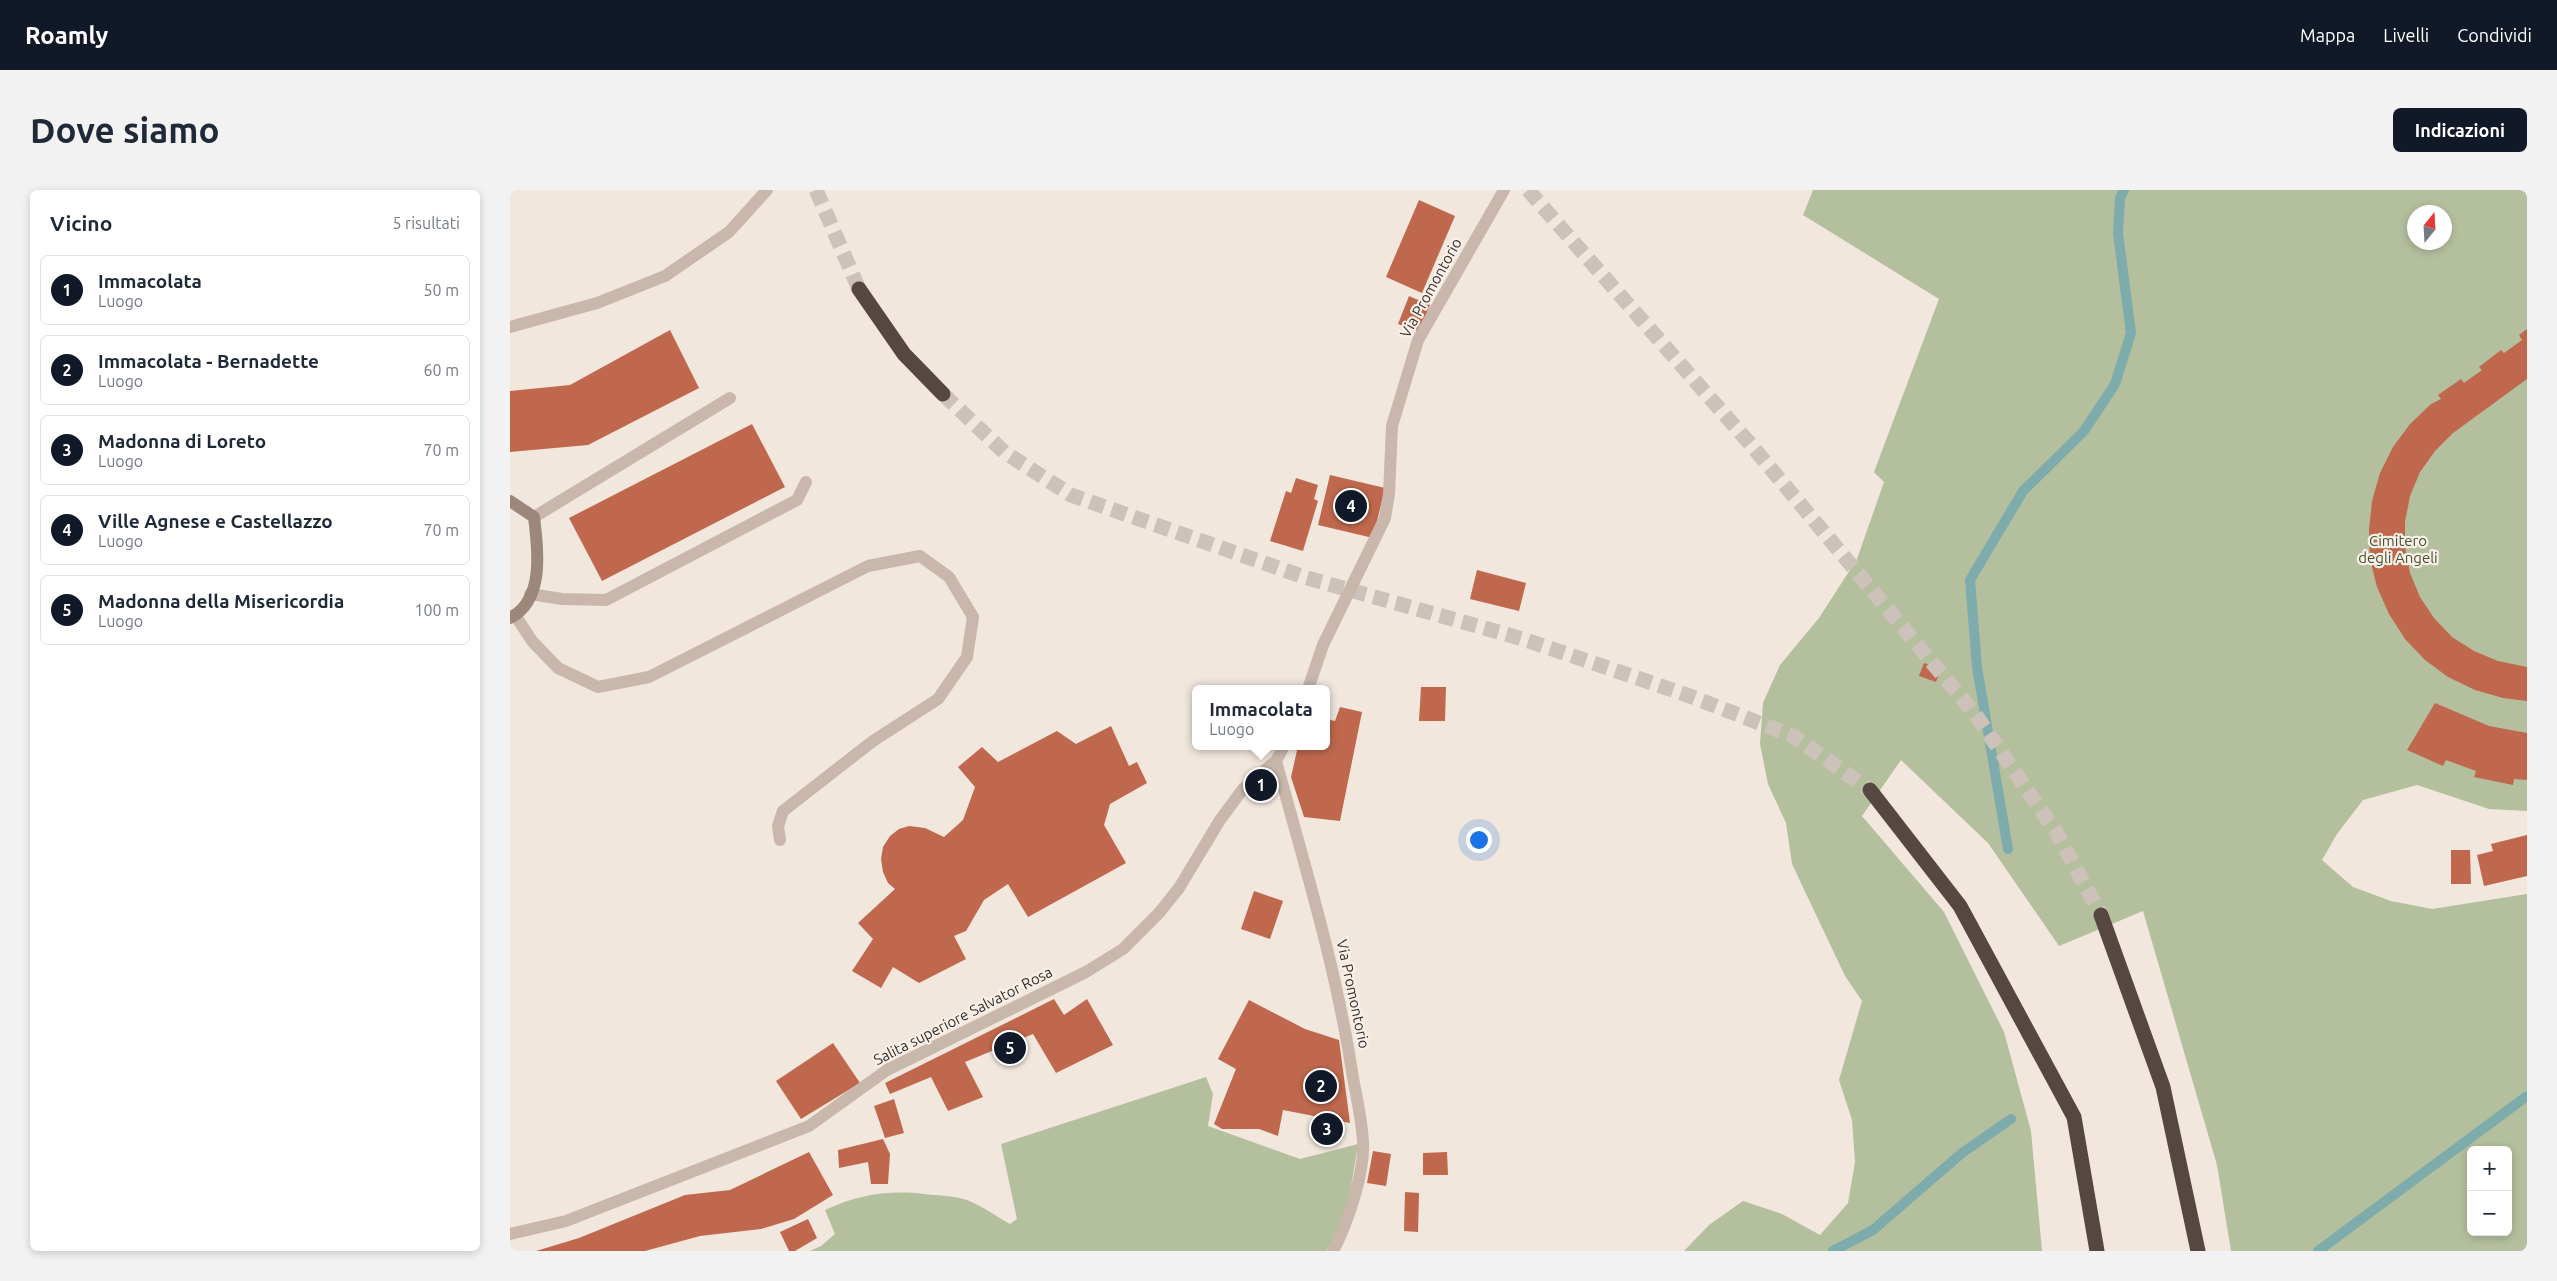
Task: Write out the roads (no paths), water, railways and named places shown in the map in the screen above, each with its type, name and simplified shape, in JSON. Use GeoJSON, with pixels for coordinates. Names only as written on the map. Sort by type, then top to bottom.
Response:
{"type":"FeatureCollection","features":[{"type":"Feature","properties":{"kind":"highway"},"geometry":{"type":"LineString","coordinates":[[860,289],[904,354],[943,394]]}},
{"type":"Feature","properties":{"kind":"highway"},"geometry":{"type":"LineString","coordinates":[[1870,790],[1960,906],[2074,1117],[2097,1251]]}},
{"type":"Feature","properties":{"kind":"highway"},"geometry":{"type":"LineString","coordinates":[[2101,916],[2163,1087],[2198,1251]]}},
{"type":"Feature","properties":{"kind":"street"},"geometry":{"type":"LineString","coordinates":[[510,327],[597,303],[665,276],[729,232],[767,190]]}},
{"type":"Feature","properties":{"kind":"street","name":"Via Promontorio"},"geometry":{"type":"LineString","coordinates":[[1309,685],[1323,645],[1385,518],[1390,494],[1392,426],[1418,340],[1435,307],[1504,190]]}},
{"type":"Feature","properties":{"kind":"street"},"geometry":{"type":"LineString","coordinates":[[534,517],[730,398]]}},
{"type":"Feature","properties":{"kind":"street"},"geometry":{"type":"LineString","coordinates":[[530,594],[562,600],[606,600],[797,500],[806,482]]}},
{"type":"Feature","properties":{"kind":"street"},"geometry":{"type":"LineString","coordinates":[[510,501],[534,517],[539,555],[534,588],[513,617],[558,668],[598,687],[649,677],[868,566],[920,556],[949,577],[973,616],[968,657],[938,699],[873,741],[783,810],[778,826],[780,840]]}},
{"type":"Feature","properties":{"kind":"street"},"geometry":{"type":"LineString","coordinates":[[1276,761],[1282,750]]}},
{"type":"Feature","properties":{"kind":"street","name":"Via Promontorio"},"geometry":{"type":"LineString","coordinates":[[1276,761],[1329,959],[1348,1040],[1364,1144],[1357,1188],[1344,1230],[1333,1251]]}},
{"type":"Feature","properties":{"kind":"street","name":"Salita superiore Salvator Rosa"},"geometry":{"type":"LineString","coordinates":[[510,1234],[566,1221],[809,1126],[887,1070],[1086,972],[1115,954],[1138,935],[1179,888],[1220,820],[1242,789],[1276,761]]}},
{"type":"Feature","properties":{"kind":"waterway"},"geometry":{"type":"LineString","coordinates":[[2008,849],[1977,667],[1970,580],[2023,491],[2084,431],[2115,384],[2131,333],[2118,233],[2120,198],[2124,190]]}},
{"type":"Feature","properties":{"kind":"waterway"},"geometry":{"type":"LineString","coordinates":[[2318,1251],[2527,1096]]}},
{"type":"Feature","properties":{"kind":"waterway"},"geometry":{"type":"LineString","coordinates":[[1833,1251],[1873,1230],[1962,1153],[2011,1119]]}},
{"type":"Feature","properties":{"kind":"tunnel"},"geometry":{"type":"LineString","coordinates":[[816,190],[859,289]]}},
{"type":"Feature","properties":{"kind":"tunnel"},"geometry":{"type":"LineString","coordinates":[[1528,190],[1752,446],[1975,714],[2056,832],[2101,915]]}},
{"type":"Feature","properties":{"kind":"tunnel"},"geometry":{"type":"LineString","coordinates":[[943,394],[1004,452],[1071,495],[1304,577],[1523,639],[1687,695],[1793,736],[1870,790]]}},
{"type":"Feature","properties":{"kind":"place","name":"Ville Agnese e Castellazzo"},"geometry":{"type":"Point","coordinates":[1351,506]}},
{"type":"Feature","properties":{"kind":"place","name":"Immacolata"},"geometry":{"type":"Point","coordinates":[1261,785]}},
{"type":"Feature","properties":{"kind":"place","name":"Madonna della Misericordia"},"geometry":{"type":"Point","coordinates":[1010,1048]}},
{"type":"Feature","properties":{"kind":"place","name":"Immacolata - Bernadette"},"geometry":{"type":"Point","coordinates":[1321,1086]}},
{"type":"Feature","properties":{"kind":"place","name":"Madonna di Loreto"},"geometry":{"type":"Point","coordinates":[1327,1129]}},
{"type":"Feature","properties":{"kind":"park label","name":"Cimitero degli Angeli"},"geometry":{"type":"Point","coordinates":[2398,550]}}]}
